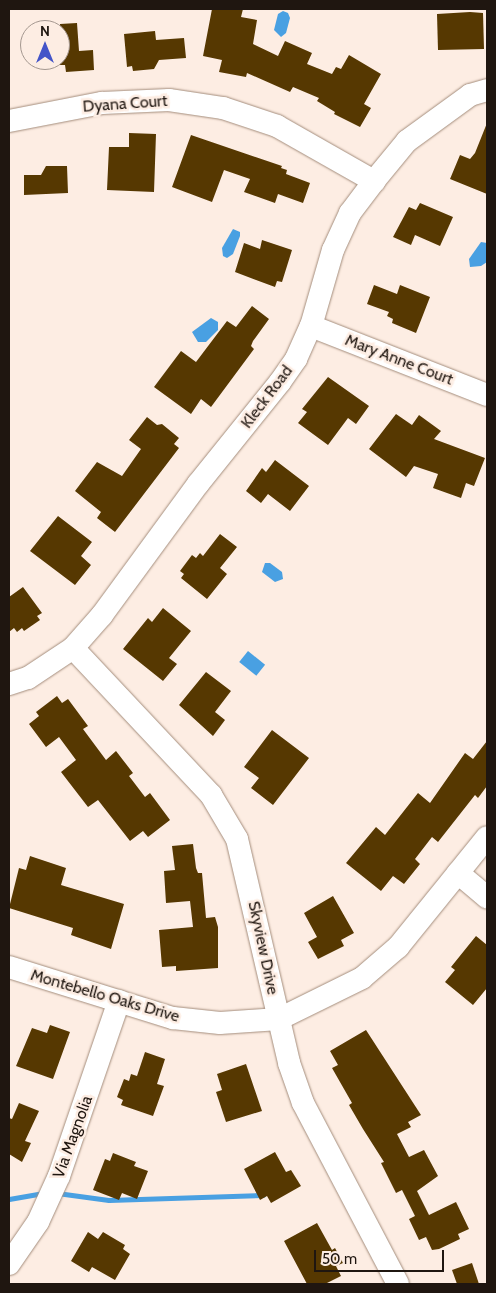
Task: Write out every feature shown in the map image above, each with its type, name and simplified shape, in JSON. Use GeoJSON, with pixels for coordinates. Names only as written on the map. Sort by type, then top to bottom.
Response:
{"type":"FeatureCollection","features":[{"type":"Feature","properties":{"kind":"street","name":"Kleck Road"},"geometry":{"type":"LineString","coordinates":[[9,684],[28,678],[73,648],[102,615],[198,484],[280,382],[296,359],[311,326],[333,250],[350,213],[374,181],[407,142],[470,95],[487,90]]}},
{"type":"Feature","properties":{"kind":"street","name":"Dyana Court"},"geometry":{"type":"LineString","coordinates":[[9,120],[102,103],[169,100],[223,108],[277,126],[374,181]]}},
{"type":"Feature","properties":{"kind":"street","name":"Mary Anne Court"},"geometry":{"type":"LineString","coordinates":[[311,326],[487,395]]}},
{"type":"Feature","properties":{"kind":"street","name":"Skyview Drive"},"geometry":{"type":"LineString","coordinates":[[73,648],[211,795],[238,839],[289,1063],[303,1103],[396,1283]]}},
{"type":"Feature","properties":{"kind":"street","name":"Montebello Oaks Drive"},"geometry":{"type":"LineString","coordinates":[[9,967],[173,1018],[220,1023],[279,1019],[362,978],[398,947],[425,918],[487,837]]}},
{"type":"Feature","properties":{"kind":"street"},"geometry":{"type":"LineString","coordinates":[[458,873],[487,897]]}},
{"type":"Feature","properties":{"kind":"street","name":"Via Magnolia"},"geometry":{"type":"LineString","coordinates":[[9,1264],[38,1222],[59,1176],[119,1001]]}},
{"type":"Feature","properties":{"kind":"water"},"geometry":{"type":"Polygon","coordinates":[[[283,11],[288,13],[290,18],[286,33],[281,37],[274,30],[278,14],[283,11]]]}},
{"type":"Feature","properties":{"kind":"water"},"geometry":{"type":"Polygon","coordinates":[[[233,229],[240,232],[240,236],[233,254],[227,258],[223,256],[222,248],[233,229]]]}},
{"type":"Feature","properties":{"kind":"water"},"geometry":{"type":"Polygon","coordinates":[[[481,242],[487,243],[487,262],[481,266],[470,267],[469,259],[481,242]]]}},
{"type":"Feature","properties":{"kind":"water"},"geometry":{"type":"Polygon","coordinates":[[[211,318],[218,322],[218,330],[206,342],[198,342],[192,332],[211,318]]]}},
{"type":"Feature","properties":{"kind":"water"},"geometry":{"type":"Polygon","coordinates":[[[265,563],[270,563],[282,572],[283,579],[275,582],[262,572],[265,563]]]}},
{"type":"Feature","properties":{"kind":"water"},"geometry":{"type":"Polygon","coordinates":[[[248,651],[265,665],[256,676],[239,662],[248,651]]]}},
{"type":"Feature","properties":{"kind":"building"},"geometry":{"type":"Polygon","coordinates":[[[212,9],[243,9],[241,17],[257,20],[253,44],[278,56],[285,41],[312,53],[307,64],[332,74],[336,67],[341,69],[349,55],[381,74],[364,104],[371,108],[360,127],[334,114],[335,112],[317,101],[319,98],[293,87],[290,92],[247,73],[246,77],[219,72],[222,60],[203,56],[212,9]]]}},
{"type":"Feature","properties":{"kind":"building"},"geometry":{"type":"Polygon","coordinates":[[[483,13],[484,49],[438,50],[437,14],[483,13]]]}},
{"type":"Feature","properties":{"kind":"building"},"geometry":{"type":"Polygon","coordinates":[[[70,23],[77,23],[79,51],[93,50],[94,70],[66,72],[66,70],[70,70],[70,23]]]}},
{"type":"Feature","properties":{"kind":"building"},"geometry":{"type":"Polygon","coordinates":[[[155,31],[156,40],[184,38],[186,58],[159,60],[154,69],[133,71],[132,66],[127,67],[124,34],[155,31]]]}},
{"type":"Feature","properties":{"kind":"building"},"geometry":{"type":"Polygon","coordinates":[[[487,123],[487,194],[450,179],[460,155],[470,159],[475,153],[487,123]]]}},
{"type":"Feature","properties":{"kind":"building"},"geometry":{"type":"Polygon","coordinates":[[[129,133],[156,134],[154,192],[107,190],[109,147],[129,147],[129,133]]]}},
{"type":"Feature","properties":{"kind":"building"},"geometry":{"type":"Polygon","coordinates":[[[191,135],[282,166],[281,168],[287,170],[286,174],[310,183],[303,203],[278,194],[275,203],[244,192],[250,179],[224,170],[212,202],[172,187],[191,135]]]}},
{"type":"Feature","properties":{"kind":"building"},"geometry":{"type":"Polygon","coordinates":[[[46,166],[67,166],[68,193],[24,195],[24,175],[41,175],[46,166]]]}},
{"type":"Feature","properties":{"kind":"building"},"geometry":{"type":"Polygon","coordinates":[[[420,203],[453,217],[440,246],[415,235],[411,245],[393,237],[409,207],[416,210],[420,203]]]}},
{"type":"Feature","properties":{"kind":"building"},"geometry":{"type":"Polygon","coordinates":[[[262,240],[292,250],[282,282],[277,281],[275,287],[235,272],[244,243],[260,249],[262,240]]]}},
{"type":"Feature","properties":{"kind":"building"},"geometry":{"type":"Polygon","coordinates":[[[374,285],[397,294],[400,285],[430,297],[416,333],[392,323],[393,319],[387,316],[389,312],[367,304],[374,285]]]}},
{"type":"Feature","properties":{"kind":"building"},"geometry":{"type":"Polygon","coordinates":[[[252,306],[269,319],[253,341],[251,346],[254,349],[211,407],[201,399],[191,414],[154,387],[181,351],[196,362],[227,321],[236,327],[252,306]]]}},
{"type":"Feature","properties":{"kind":"building"},"geometry":{"type":"Polygon","coordinates":[[[328,377],[369,406],[356,424],[348,418],[328,445],[298,423],[307,412],[302,409],[328,377]]]}},
{"type":"Feature","properties":{"kind":"building"},"geometry":{"type":"Polygon","coordinates":[[[396,414],[412,425],[419,415],[441,431],[434,439],[485,458],[474,486],[466,483],[461,498],[433,488],[438,474],[414,466],[406,477],[369,449],[396,414]]]}},
{"type":"Feature","properties":{"kind":"building"},"geometry":{"type":"Polygon","coordinates":[[[147,417],[157,425],[162,424],[179,438],[174,444],[179,448],[115,532],[97,518],[101,512],[75,491],[97,462],[122,476],[141,449],[129,440],[147,417]]]}},
{"type":"Feature","properties":{"kind":"building"},"geometry":{"type":"Polygon","coordinates":[[[275,460],[309,486],[290,511],[268,494],[261,503],[246,491],[262,468],[266,472],[275,460]]]}},
{"type":"Feature","properties":{"kind":"building"},"geometry":{"type":"Polygon","coordinates":[[[58,516],[92,542],[81,556],[91,565],[75,585],[30,551],[58,516]]]}},
{"type":"Feature","properties":{"kind":"building"},"geometry":{"type":"Polygon","coordinates":[[[220,534],[237,547],[220,568],[227,574],[207,599],[181,578],[184,574],[180,571],[192,555],[196,558],[200,553],[203,556],[220,534]]]}},
{"type":"Feature","properties":{"kind":"building"},"geometry":{"type":"Polygon","coordinates":[[[23,587],[42,613],[37,616],[40,620],[24,631],[22,628],[17,632],[14,628],[9,632],[9,597],[23,587]]]}},
{"type":"Feature","properties":{"kind":"building"},"geometry":{"type":"Polygon","coordinates":[[[163,608],[191,631],[169,658],[177,664],[163,681],[123,649],[148,618],[152,622],[163,608]]]}},
{"type":"Feature","properties":{"kind":"building"},"geometry":{"type":"Polygon","coordinates":[[[206,672],[231,691],[215,712],[225,720],[213,736],[179,705],[206,672]]]}},
{"type":"Feature","properties":{"kind":"building"},"geometry":{"type":"Polygon","coordinates":[[[57,696],[62,703],[68,699],[88,726],[83,729],[106,760],[116,751],[133,773],[129,776],[145,797],[150,793],[170,820],[148,837],[143,831],[130,841],[98,800],[88,807],[61,772],[76,760],[59,737],[46,747],[29,724],[39,716],[36,712],[57,696]]]}},
{"type":"Feature","properties":{"kind":"building"},"geometry":{"type":"Polygon","coordinates":[[[272,730],[309,758],[273,805],[251,788],[259,778],[244,767],[272,730]]]}},
{"type":"Feature","properties":{"kind":"building"},"geometry":{"type":"Polygon","coordinates":[[[487,741],[487,786],[478,798],[475,795],[438,842],[432,837],[415,859],[420,864],[404,884],[393,876],[381,891],[346,863],[376,827],[385,835],[418,793],[430,803],[465,753],[473,759],[487,741]]]}},
{"type":"Feature","properties":{"kind":"building"},"geometry":{"type":"Polygon","coordinates":[[[193,844],[196,868],[198,873],[202,873],[206,918],[215,917],[218,927],[218,968],[176,971],[176,966],[162,967],[159,930],[193,927],[190,901],[166,903],[164,871],[175,870],[172,846],[193,844]]]}},
{"type":"Feature","properties":{"kind":"building"},"geometry":{"type":"Polygon","coordinates":[[[30,856],[66,868],[61,885],[124,904],[111,949],[71,935],[73,928],[9,908],[19,868],[26,870],[30,856]]]}},
{"type":"Feature","properties":{"kind":"building"},"geometry":{"type":"Polygon","coordinates":[[[333,896],[354,933],[341,940],[344,946],[318,959],[308,942],[317,937],[304,913],[333,896]]]}},
{"type":"Feature","properties":{"kind":"building"},"geometry":{"type":"Polygon","coordinates":[[[476,936],[487,945],[487,988],[473,1005],[445,982],[455,970],[451,967],[476,936]]]}},
{"type":"Feature","properties":{"kind":"building"},"geometry":{"type":"Polygon","coordinates":[[[50,1025],[70,1032],[53,1079],[16,1066],[32,1028],[47,1033],[50,1025]]]}},
{"type":"Feature","properties":{"kind":"building"},"geometry":{"type":"Polygon","coordinates":[[[366,1030],[421,1115],[408,1122],[411,1127],[397,1134],[409,1157],[424,1150],[438,1176],[417,1191],[429,1215],[456,1202],[469,1229],[458,1234],[460,1239],[439,1249],[432,1250],[426,1237],[419,1240],[409,1219],[415,1216],[402,1190],[396,1193],[381,1163],[384,1162],[349,1105],[352,1103],[332,1068],[338,1065],[330,1051],[366,1030]]]}},
{"type":"Feature","properties":{"kind":"building"},"geometry":{"type":"Polygon","coordinates":[[[145,1052],[165,1059],[157,1084],[164,1086],[153,1116],[121,1105],[123,1100],[117,1097],[124,1079],[129,1081],[131,1074],[137,1076],[145,1052]]]}},
{"type":"Feature","properties":{"kind":"building"},"geometry":{"type":"Polygon","coordinates":[[[246,1064],[262,1111],[226,1122],[216,1092],[222,1090],[217,1074],[246,1064]]]}},
{"type":"Feature","properties":{"kind":"building"},"geometry":{"type":"Polygon","coordinates":[[[19,1103],[39,1111],[25,1141],[31,1143],[22,1162],[9,1154],[9,1118],[12,1119],[19,1103]]]}},
{"type":"Feature","properties":{"kind":"building"},"geometry":{"type":"Polygon","coordinates":[[[275,1152],[286,1172],[291,1170],[301,1186],[271,1203],[267,1196],[260,1200],[244,1169],[275,1152]]]}},
{"type":"Feature","properties":{"kind":"building"},"geometry":{"type":"Polygon","coordinates":[[[113,1153],[136,1162],[134,1166],[148,1171],[137,1199],[122,1193],[119,1200],[93,1190],[105,1159],[110,1161],[113,1153]]]}},
{"type":"Feature","properties":{"kind":"building"},"geometry":{"type":"Polygon","coordinates":[[[317,1223],[332,1250],[335,1248],[343,1263],[336,1266],[341,1276],[325,1284],[307,1284],[284,1241],[317,1223]]]}},
{"type":"Feature","properties":{"kind":"building"},"geometry":{"type":"Polygon","coordinates":[[[88,1232],[98,1239],[103,1232],[125,1245],[123,1249],[130,1254],[115,1280],[92,1267],[89,1272],[71,1261],[88,1232]]]}},
{"type":"Feature","properties":{"kind":"building"},"geometry":{"type":"Polygon","coordinates":[[[472,1263],[479,1284],[457,1284],[452,1270],[472,1263]]]}},
{"type":"Feature","properties":{"kind":"waterway"},"geometry":{"type":"LineString","coordinates":[[9,1199],[43,1193]]}},
{"type":"Feature","properties":{"kind":"waterway"},"geometry":{"type":"LineString","coordinates":[[57,1193],[109,1200],[263,1195]]}}]}
